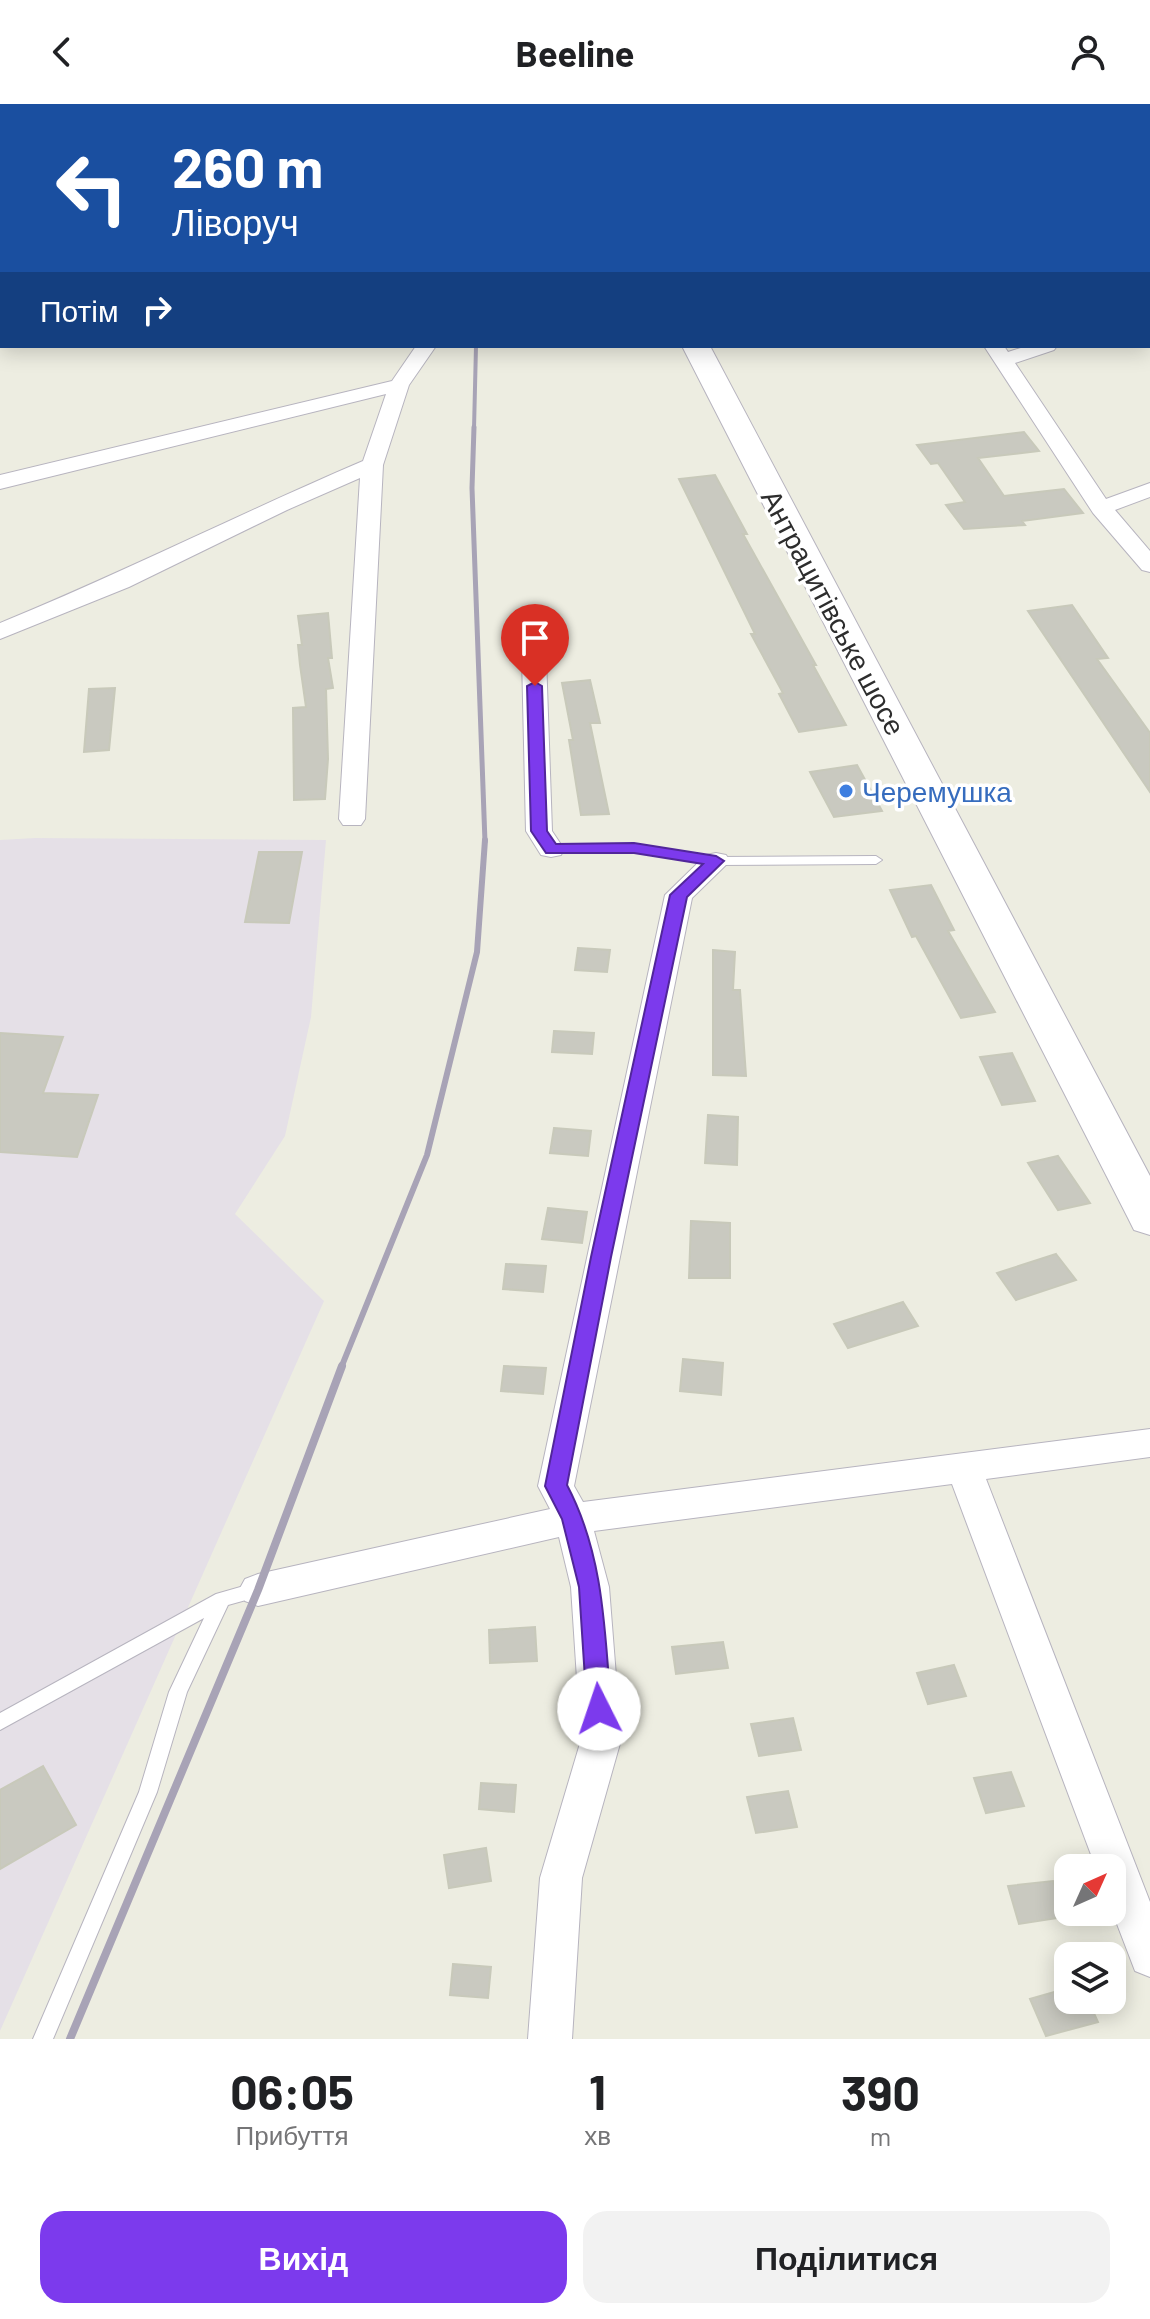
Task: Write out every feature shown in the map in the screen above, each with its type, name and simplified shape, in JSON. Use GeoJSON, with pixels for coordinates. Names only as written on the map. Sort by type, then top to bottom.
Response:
{"type":"FeatureCollection","features":[{"type":"Feature","properties":{"kind":"main road","name":"Антрацитівське шосе"},"geometry":{"type":"LineString","coordinates":[[697,348],[1150,1218]]}},
{"type":"Feature","properties":{"kind":"street"},"geometry":{"type":"LineString","coordinates":[[352,819],[372,465],[399,385],[425,348]]}},
{"type":"Feature","properties":{"kind":"street"},"geometry":{"type":"LineString","coordinates":[[1033,348],[999,353],[1101,508],[1150,565]]}},
{"type":"Feature","properties":{"kind":"street"},"geometry":{"type":"LineString","coordinates":[[0,482],[399,385]]}},
{"type":"Feature","properties":{"kind":"street"},"geometry":{"type":"LineString","coordinates":[[0,632],[121,582],[279,505],[372,465]]}},
{"type":"Feature","properties":{"kind":"street"},"geometry":{"type":"LineString","coordinates":[[1101,508],[1150,490]]}},
{"type":"Feature","properties":{"kind":"street"},"geometry":{"type":"LineString","coordinates":[[534,657],[539,831],[551,849]]}},
{"type":"Feature","properties":{"kind":"street"},"geometry":{"type":"LineString","coordinates":[[550,2039],[561,1878],[601,1740],[590,1587],[573,1519],[556,1486],[679,895],[716,861]]}},
{"type":"Feature","properties":{"kind":"street"},"geometry":{"type":"LineString","coordinates":[[258,1590],[573,1519],[1150,1443]]}},
{"type":"Feature","properties":{"kind":"street"},"geometry":{"type":"LineString","coordinates":[[963,1467],[1150,1956]]}},
{"type":"Feature","properties":{"kind":"lane"},"geometry":{"type":"LineString","coordinates":[[551,849],[634,848],[716,861],[876,860]]}},
{"type":"Feature","properties":{"kind":"lane"},"geometry":{"type":"LineString","coordinates":[[0,1722],[222,1599],[258,1590]]}},
{"type":"Feature","properties":{"kind":"lane"},"geometry":{"type":"LineString","coordinates":[[43,2039],[148,1792],[178,1692],[222,1599]]}},
{"type":"Feature","properties":{"kind":"shaded area"},"geometry":{"type":"Polygon","coordinates":[[[0,840],[326,840],[311,1017],[285,1136],[235,1214],[324,1301],[0,2031],[0,840]]]}},
{"type":"Feature","properties":{"kind":"building"},"geometry":{"type":"Polygon","coordinates":[[[1024,432],[1039,451],[978,458],[1004,496],[1064,489],[1083,513],[1022,521],[1025,525],[964,529],[946,505],[965,502],[938,463],[931,464],[917,445],[1024,432]]]}},
{"type":"Feature","properties":{"kind":"building"},"geometry":{"type":"Polygon","coordinates":[[[715,475],[747,534],[743,534],[846,725],[799,732],[779,694],[783,693],[751,634],[755,634],[679,479],[715,475]]]}},
{"type":"Feature","properties":{"kind":"building"},"geometry":{"type":"Polygon","coordinates":[[[1072,605],[1108,658],[1097,659],[1150,733],[1150,792],[1028,611],[1072,605]]]}},
{"type":"Feature","properties":{"kind":"building"},"geometry":{"type":"Polygon","coordinates":[[[328,613],[332,658],[328,658],[333,688],[326,689],[328,759],[325,799],[294,800],[293,708],[306,707],[298,645],[302,645],[298,616],[328,613]]]}},
{"type":"Feature","properties":{"kind":"building"},"geometry":{"type":"Polygon","coordinates":[[[590,680],[600,723],[590,723],[609,814],[581,815],[569,740],[573,740],[562,683],[590,680]]]}},
{"type":"Feature","properties":{"kind":"building"},"geometry":{"type":"Polygon","coordinates":[[[115,688],[109,750],[84,752],[89,689],[115,688]]]}},
{"type":"Feature","properties":{"kind":"building","name":"Черемушка"},"geometry":{"type":"Polygon","coordinates":[[[857,765],[882,811],[834,817],[810,772],[857,765]]]}},
{"type":"Feature","properties":{"kind":"building"},"geometry":{"type":"Polygon","coordinates":[[[259,852],[302,852],[289,923],[245,922],[259,852]]]}},
{"type":"Feature","properties":{"kind":"building"},"geometry":{"type":"Polygon","coordinates":[[[931,885],[954,930],[948,931],[995,1012],[961,1018],[916,936],[912,937],[890,890],[931,885]]]}},
{"type":"Feature","properties":{"kind":"building"},"geometry":{"type":"Polygon","coordinates":[[[578,948],[610,950],[607,972],[575,970],[578,948]]]}},
{"type":"Feature","properties":{"kind":"building"},"geometry":{"type":"Polygon","coordinates":[[[713,950],[735,952],[733,990],[740,990],[746,1076],[713,1075],[713,950]]]}},
{"type":"Feature","properties":{"kind":"building"},"geometry":{"type":"Polygon","coordinates":[[[554,1031],[594,1033],[592,1054],[552,1052],[554,1031]]]}},
{"type":"Feature","properties":{"kind":"building"},"geometry":{"type":"Polygon","coordinates":[[[0,1033],[63,1037],[43,1093],[98,1095],[77,1157],[0,1152],[0,1033]]]}},
{"type":"Feature","properties":{"kind":"building"},"geometry":{"type":"Polygon","coordinates":[[[1012,1053],[1035,1101],[1002,1105],[980,1057],[1012,1053]]]}},
{"type":"Feature","properties":{"kind":"building"},"geometry":{"type":"Polygon","coordinates":[[[708,1115],[738,1117],[737,1165],[705,1163],[708,1115]]]}},
{"type":"Feature","properties":{"kind":"building"},"geometry":{"type":"Polygon","coordinates":[[[554,1128],[591,1131],[588,1156],[550,1153],[554,1128]]]}},
{"type":"Feature","properties":{"kind":"building"},"geometry":{"type":"Polygon","coordinates":[[[1058,1156],[1090,1203],[1058,1210],[1028,1163],[1058,1156]]]}},
{"type":"Feature","properties":{"kind":"building"},"geometry":{"type":"Polygon","coordinates":[[[548,1208],[587,1212],[582,1243],[542,1239],[548,1208]]]}},
{"type":"Feature","properties":{"kind":"building"},"geometry":{"type":"Polygon","coordinates":[[[691,1221],[730,1223],[730,1278],[689,1278],[691,1221]]]}},
{"type":"Feature","properties":{"kind":"building"},"geometry":{"type":"Polygon","coordinates":[[[1056,1254],[1076,1280],[1016,1300],[997,1273],[1056,1254]]]}},
{"type":"Feature","properties":{"kind":"building"},"geometry":{"type":"Polygon","coordinates":[[[506,1264],[546,1266],[543,1292],[503,1289],[506,1264]]]}},
{"type":"Feature","properties":{"kind":"building"},"geometry":{"type":"Polygon","coordinates":[[[903,1302],[918,1326],[848,1348],[834,1324],[903,1302]]]}},
{"type":"Feature","properties":{"kind":"building"},"geometry":{"type":"Polygon","coordinates":[[[683,1359],[723,1363],[721,1395],[680,1391],[683,1359]]]}},
{"type":"Feature","properties":{"kind":"building"},"geometry":{"type":"Polygon","coordinates":[[[504,1366],[546,1368],[543,1394],[501,1391],[504,1366]]]}},
{"type":"Feature","properties":{"kind":"building"},"geometry":{"type":"Polygon","coordinates":[[[535,1627],[537,1661],[490,1663],[489,1630],[535,1627]]]}},
{"type":"Feature","properties":{"kind":"building"},"geometry":{"type":"Polygon","coordinates":[[[723,1642],[728,1668],[676,1674],[672,1647],[723,1642]]]}},
{"type":"Feature","properties":{"kind":"building"},"geometry":{"type":"Polygon","coordinates":[[[954,1665],[966,1696],[928,1704],[917,1673],[954,1665]]]}},
{"type":"Feature","properties":{"kind":"building"},"geometry":{"type":"Polygon","coordinates":[[[793,1718],[801,1750],[759,1756],[751,1724],[793,1718]]]}},
{"type":"Feature","properties":{"kind":"building"},"geometry":{"type":"Polygon","coordinates":[[[43,1766],[76,1825],[0,1869],[0,1790],[43,1766]]]}},
{"type":"Feature","properties":{"kind":"building"},"geometry":{"type":"Polygon","coordinates":[[[1011,1772],[1024,1806],[986,1813],[974,1778],[1011,1772]]]}},
{"type":"Feature","properties":{"kind":"building"},"geometry":{"type":"Polygon","coordinates":[[[481,1783],[516,1785],[514,1812],[479,1809],[481,1783]]]}},
{"type":"Feature","properties":{"kind":"building"},"geometry":{"type":"Polygon","coordinates":[[[788,1791],[797,1827],[756,1833],[747,1797],[788,1791]]]}},
{"type":"Feature","properties":{"kind":"building"},"geometry":{"type":"Polygon","coordinates":[[[486,1848],[491,1881],[449,1888],[444,1855],[486,1848]]]}},
{"type":"Feature","properties":{"kind":"building"},"geometry":{"type":"Polygon","coordinates":[[[1053,1881],[1054,1919],[1019,1924],[1008,1886],[1053,1881]]]}},
{"type":"Feature","properties":{"kind":"building"},"geometry":{"type":"Polygon","coordinates":[[[453,1964],[491,1967],[488,1998],[450,1995],[453,1964]]]}},
{"type":"Feature","properties":{"kind":"building"},"geometry":{"type":"Polygon","coordinates":[[[1054,1992],[1054,2014],[1094,2014],[1098,2022],[1046,2036],[1030,1999],[1054,1992]]]}},
{"type":"Feature","properties":{"kind":"railway"},"geometry":{"type":"LineString","coordinates":[[474,429],[476,348]]}},
{"type":"Feature","properties":{"kind":"railway"},"geometry":{"type":"LineString","coordinates":[[474,427],[472,488],[485,841]]}},
{"type":"Feature","properties":{"kind":"railway"},"geometry":{"type":"LineString","coordinates":[[341,1368],[427,1155],[477,952],[485,841]]}},
{"type":"Feature","properties":{"kind":"railway"},"geometry":{"type":"LineString","coordinates":[[70,2039],[258,1590],[342,1366]]}},
{"type":"Feature","properties":{"kind":"place","name":"Черемушка"},"geometry":{"type":"Point","coordinates":[846,791]}},
{"type":"Feature","properties":{"kind":"route"},"geometry":{"type":"LineString","coordinates":[[535,686],[539,831],[551,849],[634,848],[716,861],[679,895],[601,1257],[556,1486],[573,1519],[590,1587],[599,1709]]}}]}
